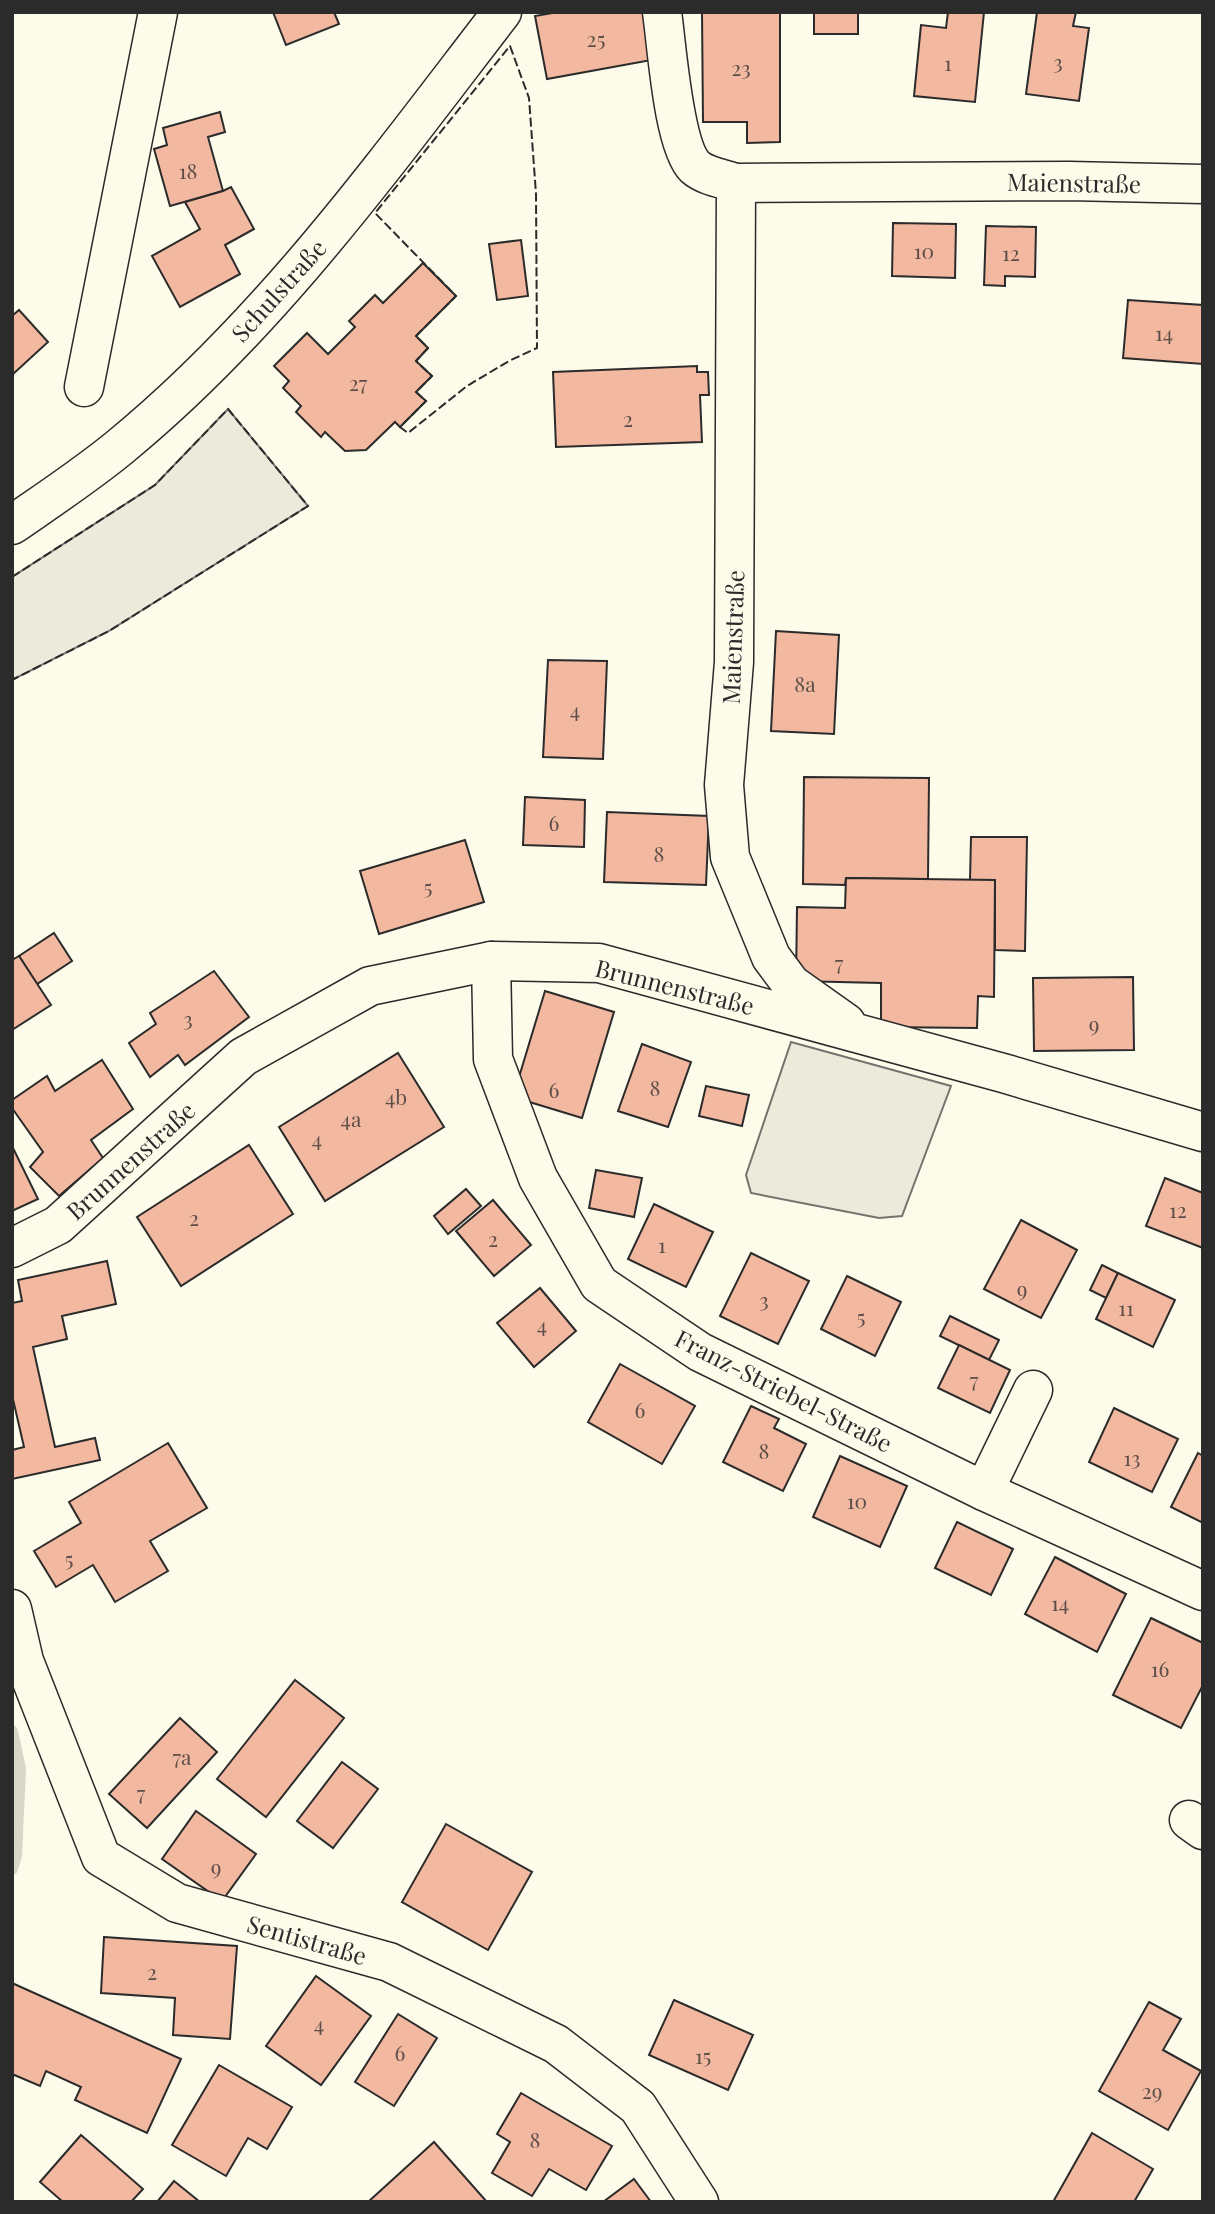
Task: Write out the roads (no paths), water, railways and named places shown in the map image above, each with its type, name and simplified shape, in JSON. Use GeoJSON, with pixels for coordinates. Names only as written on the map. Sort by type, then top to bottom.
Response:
{"type":"FeatureCollection","features":[{"type":"Feature","properties":{"kind":"street"},"geometry":{"type":"LineString","coordinates":[[84,387],[158,12]]}},
{"type":"Feature","properties":{"kind":"street","name":"Schulstraße"},"geometry":{"type":"LineString","coordinates":[[12,525],[120,447],[198,376],[266,307],[347,212],[502,12]]}},
{"type":"Feature","properties":{"kind":"street","name":"Maienstraße"},"geometry":{"type":"LineString","coordinates":[[662,12],[675,116],[685,152],[696,168],[736,183],[1069,181],[1203,184]]}},
{"type":"Feature","properties":{"kind":"street","name":"Maienstraße"},"geometry":{"type":"LineString","coordinates":[[736,183],[732,320],[734,662],[724,785],[730,857],[771,957],[791,984],[866,1037]]}},
{"type":"Feature","properties":{"kind":"street","name":"Brunnenstraße"},"geometry":{"type":"LineString","coordinates":[[12,1248],[58,1225],[243,1057],[370,986],[491,961],[599,963],[1003,1073],[1203,1132]]}},
{"type":"Feature","properties":{"kind":"street","name":"Franz-Striebel-Straße"},"geometry":{"type":"LineString","coordinates":[[491,961],[493,1059],[538,1178],[598,1284],[700,1352],[984,1491],[1203,1591]]}},
{"type":"Feature","properties":{"kind":"street"},"geometry":{"type":"LineString","coordinates":[[984,1491],[1033,1390]]}},
{"type":"Feature","properties":{"kind":"street","name":"Sentistraße"},"geometry":{"type":"LineString","coordinates":[[12,1609],[24,1661],[101,1857],[177,1903],[389,1962],[556,2044],[638,2107],[699,2202]]}},
{"type":"Feature","properties":{"kind":"waterway"},"geometry":{"type":"LineString","coordinates":[[12,1731],[20,1769],[16,1856],[12,1869]]}}]}
